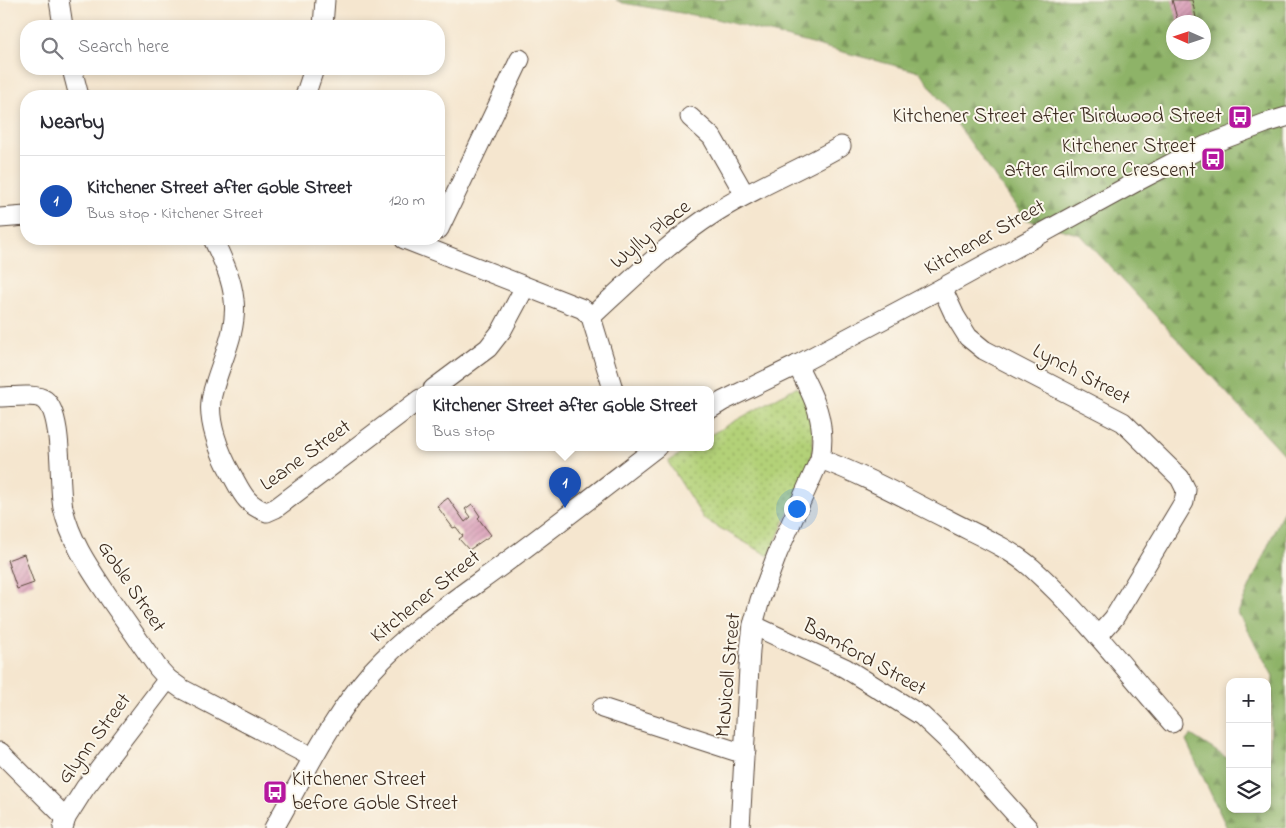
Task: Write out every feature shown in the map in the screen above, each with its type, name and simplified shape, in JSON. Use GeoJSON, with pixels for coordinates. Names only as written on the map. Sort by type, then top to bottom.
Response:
{"type":"FeatureCollection","features":[{"type":"Feature","properties":{"kind":"street"},"geometry":{"type":"LineString","coordinates":[[59,0],[62,20]]}},
{"type":"Feature","properties":{"kind":"street"},"geometry":{"type":"LineString","coordinates":[[323,20],[324,0]]}},
{"type":"Feature","properties":{"kind":"street"},"geometry":{"type":"LineString","coordinates":[[445,216],[520,59]]}},
{"type":"Feature","properties":{"kind":"street"},"geometry":{"type":"LineString","coordinates":[[74,75],[77,90]]}},
{"type":"Feature","properties":{"kind":"street"},"geometry":{"type":"LineString","coordinates":[[307,90],[312,75]]}},
{"type":"Feature","properties":{"kind":"street"},"geometry":{"type":"LineString","coordinates":[[690,116],[712,136],[745,195]]}},
{"type":"Feature","properties":{"kind":"street","name":"Kitchener Street"},"geometry":{"type":"LineString","coordinates":[[714,407],[942,288],[1205,146],[1266,123],[1286,118]]}},
{"type":"Feature","properties":{"kind":"street","name":"Wylly Place"},"geometry":{"type":"LineString","coordinates":[[591,317],[660,252],[687,231],[745,195],[816,161],[841,146]]}},
{"type":"Feature","properties":{"kind":"street"},"geometry":{"type":"LineString","coordinates":[[0,218],[20,216]]}},
{"type":"Feature","properties":{"kind":"street","name":"Leane Street"},"geometry":{"type":"LineString","coordinates":[[216,245],[228,274],[234,300],[233,325],[211,397],[212,420],[227,467],[241,492],[251,505],[267,512],[276,508],[416,402]]}},
{"type":"Feature","properties":{"kind":"street"},"geometry":{"type":"LineString","coordinates":[[434,245],[583,310],[591,317],[612,386]]}},
{"type":"Feature","properties":{"kind":"street"},"geometry":{"type":"LineString","coordinates":[[437,386],[488,348],[502,330],[525,286]]}},
{"type":"Feature","properties":{"kind":"street","name":"Lynch Street"},"geometry":{"type":"LineString","coordinates":[[942,288],[968,338],[984,350],[1123,422],[1180,478],[1186,490],[1184,502],[1114,618],[1098,636]]}},
{"type":"Feature","properties":{"kind":"street","name":"McNicoll Street"},"geometry":{"type":"LineString","coordinates":[[740,828],[753,624],[778,552],[820,459],[823,445],[822,424],[812,395],[797,365]]}},
{"type":"Feature","properties":{"kind":"street","name":"Goble Street"},"geometry":{"type":"LineString","coordinates":[[0,397],[33,397],[45,400],[54,413],[57,430],[62,506],[68,530],[84,560],[158,668],[168,679],[182,689],[312,758]]}},
{"type":"Feature","properties":{"kind":"street","name":"Kitchener Street"},"geometry":{"type":"LineString","coordinates":[[274,828],[334,722],[357,689],[395,648],[424,623],[570,515],[644,451]]}},
{"type":"Feature","properties":{"kind":"street"},"geometry":{"type":"LineString","coordinates":[[820,459],[848,470],[1002,547],[1031,567],[1098,636],[1172,723]]}},
{"type":"Feature","properties":{"kind":"street","name":"Bamford Street"},"geometry":{"type":"LineString","coordinates":[[753,624],[845,668],[922,716],[957,749],[1028,828]]}},
{"type":"Feature","properties":{"kind":"street","name":"Glynn Street"},"geometry":{"type":"LineString","coordinates":[[64,823],[85,788],[168,679]]}},
{"type":"Feature","properties":{"kind":"street"},"geometry":{"type":"LineString","coordinates":[[602,708],[735,751],[744,751]]}},
{"type":"Feature","properties":{"kind":"street"},"geometry":{"type":"LineString","coordinates":[[0,752],[64,823]]}},
{"type":"Feature","properties":{"kind":"green space"},"geometry":{"type":"Polygon","coordinates":[[[616,0],[1286,0],[1286,457],[1081,235],[1025,219],[920,72],[716,19],[623,3],[616,0]]]}},
{"type":"Feature","properties":{"kind":"green space"},"geometry":{"type":"Polygon","coordinates":[[[796,387],[803,394],[807,402],[811,412],[813,434],[810,463],[769,556],[704,519],[668,462],[684,451],[714,451],[714,433],[796,387]]]}},
{"type":"Feature","properties":{"kind":"green space"},"geometry":{"type":"Polygon","coordinates":[[[1286,505],[1286,828],[1227,828],[1186,741],[1191,735],[1226,757],[1226,813],[1271,813],[1273,676],[1238,613],[1286,505]]]}},
{"type":"Feature","properties":{"kind":"building"},"geometry":{"type":"Polygon","coordinates":[[[1172,0],[1192,0],[1195,15],[1176,15],[1172,0]]]}},
{"type":"Feature","properties":{"kind":"building"},"geometry":{"type":"Polygon","coordinates":[[[448,498],[465,522],[471,517],[465,509],[472,504],[480,516],[478,518],[491,535],[469,550],[459,539],[463,536],[456,527],[453,528],[437,506],[448,498]]]}},
{"type":"Feature","properties":{"kind":"building"},"geometry":{"type":"Polygon","coordinates":[[[24,554],[34,583],[17,589],[7,560],[24,554]]]}},
{"type":"Feature","properties":{"kind":"place","name":"Kitchener Street after Birdwood Street"},"geometry":{"type":"Point","coordinates":[1240,117]}},
{"type":"Feature","properties":{"kind":"place","name":"Kitchener Street after Gilmore Crescent"},"geometry":{"type":"Point","coordinates":[1213,159]}},
{"type":"Feature","properties":{"kind":"place","name":"Kitchener Street after Goble Street"},"geometry":{"type":"Point","coordinates":[565,508]}},
{"type":"Feature","properties":{"kind":"place","name":"Kitchener Street before Goble Street"},"geometry":{"type":"Point","coordinates":[275,792]}}]}
